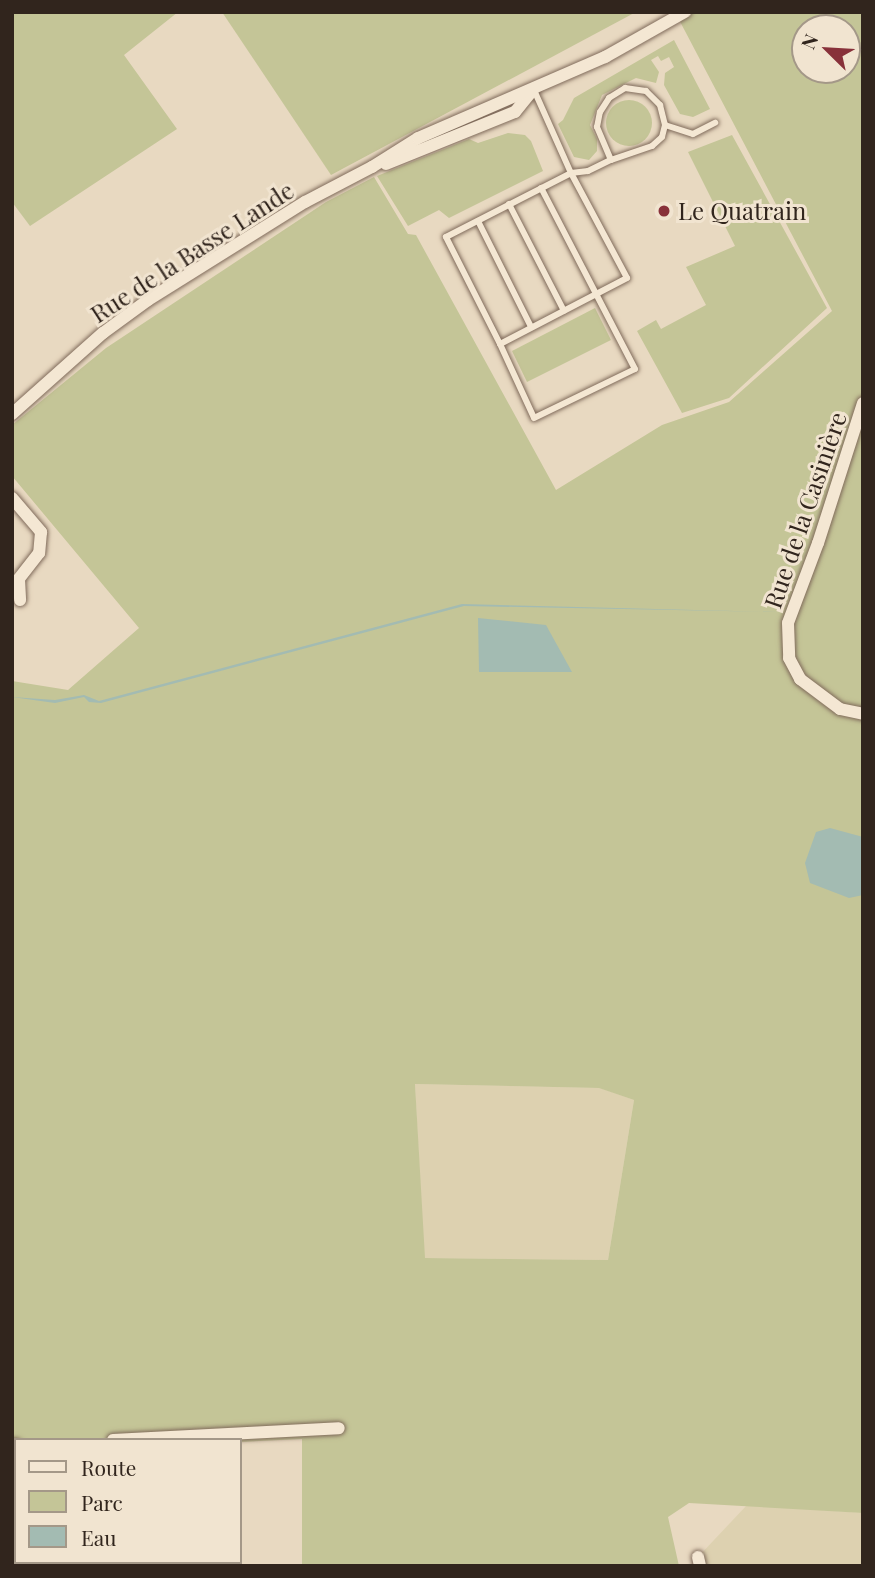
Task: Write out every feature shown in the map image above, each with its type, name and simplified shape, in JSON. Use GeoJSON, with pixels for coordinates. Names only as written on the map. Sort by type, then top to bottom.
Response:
{"type":"FeatureCollection","features":[{"type":"Feature","properties":{"kind":"street","name":"Rue de la Basse Lande"},"geometry":{"type":"LineString","coordinates":[[12,414],[103,334],[148,300],[304,202],[372,167],[484,127],[514,111],[534,90],[605,57],[685,12]]}},
{"type":"Feature","properties":{"kind":"street","name":"Rue de la Casinière"},"geometry":{"type":"LineString","coordinates":[[863,403],[818,543],[788,623],[789,659],[800,680],[840,709],[863,714]]}},
{"type":"Feature","properties":{"kind":"street"},"geometry":{"type":"LineString","coordinates":[[12,498],[41,532],[39,554],[19,579],[20,600]]}},
{"type":"Feature","properties":{"kind":"street"},"geometry":{"type":"LineString","coordinates":[[172,1438],[339,1428]]}},
{"type":"Feature","properties":{"kind":"lane"},"geometry":{"type":"LineString","coordinates":[[541,188],[635,369],[534,418],[446,237],[509,204],[541,188],[571,173],[588,171],[652,146],[662,137],[665,125],[660,105],[646,91],[625,89],[609,98],[600,112],[597,127],[611,160]]}},
{"type":"Feature","properties":{"kind":"lane"},"geometry":{"type":"LineString","coordinates":[[500,344],[628,278],[571,173],[534,90]]}},
{"type":"Feature","properties":{"kind":"lane"},"geometry":{"type":"LineString","coordinates":[[665,125],[693,134],[715,122]]}},
{"type":"Feature","properties":{"kind":"lane"},"geometry":{"type":"LineString","coordinates":[[509,204],[564,310]]}},
{"type":"Feature","properties":{"kind":"lane"},"geometry":{"type":"LineString","coordinates":[[478,220],[531,327]]}},
{"type":"Feature","properties":{"kind":"shaded area"},"geometry":{"type":"Polygon","coordinates":[[[415,1084],[600,1088],[634,1100],[608,1260],[424,1258],[415,1084]]]}},
{"type":"Feature","properties":{"kind":"shaded area"},"geometry":{"type":"Polygon","coordinates":[[[747,1505],[863,1513],[863,1566],[700,1566],[698,1557],[747,1505]]]}},
{"type":"Feature","properties":{"kind":"green space"},"geometry":{"type":"Polygon","coordinates":[[[12,12],[178,12],[124,55],[177,129],[30,226],[12,202],[12,12]]]}},
{"type":"Feature","properties":{"kind":"green space"},"geometry":{"type":"Polygon","coordinates":[[[222,12],[636,12],[331,175],[222,12]]]}},
{"type":"Feature","properties":{"kind":"green space"},"geometry":{"type":"Polygon","coordinates":[[[675,12],[863,12],[863,1513],[689,1503],[668,1517],[679,1566],[302,1566],[302,1439],[242,1442],[242,1438],[14,1438],[12,1454],[12,681],[68,690],[139,628],[12,476],[12,425],[106,348],[326,202],[374,177],[408,234],[416,235],[556,490],[662,425],[729,402],[832,311],[675,12]],[[415,1084],[425,1258],[608,1260],[634,1100],[599,1088],[415,1084]]]}},
{"type":"Feature","properties":{"kind":"green space"},"geometry":{"type":"Polygon","coordinates":[[[674,40],[710,109],[693,117],[680,114],[664,85],[665,73],[674,67],[669,57],[661,61],[658,56],[651,60],[659,72],[656,83],[636,78],[602,95],[590,125],[597,139],[597,151],[589,160],[574,157],[558,124],[563,120],[574,98],[674,40]]]}},
{"type":"Feature","properties":{"kind":"green space"},"geometry":{"type":"Polygon","coordinates":[[[629,100],[645,107],[652,123],[645,139],[629,146],[613,139],[606,123],[613,107],[629,100]]]}},
{"type":"Feature","properties":{"kind":"green space"},"geometry":{"type":"Polygon","coordinates":[[[508,133],[525,135],[531,141],[543,171],[449,218],[439,210],[408,226],[377,176],[469,139],[478,143],[508,133]]]}},
{"type":"Feature","properties":{"kind":"green space"},"geometry":{"type":"Polygon","coordinates":[[[732,135],[827,308],[729,398],[682,413],[637,331],[656,320],[661,329],[706,305],[686,267],[735,246],[688,152],[732,135]]]}},
{"type":"Feature","properties":{"kind":"green space"},"geometry":{"type":"Polygon","coordinates":[[[595,308],[611,340],[527,382],[512,351],[595,308]]]}},
{"type":"Feature","properties":{"kind":"water"},"geometry":{"type":"Polygon","coordinates":[[[462,604],[778,612],[464,606],[101,703],[89,702],[84,697],[55,703],[12,697],[55,700],[84,695],[99,701],[462,604]]]}},
{"type":"Feature","properties":{"kind":"water"},"geometry":{"type":"Polygon","coordinates":[[[478,618],[546,625],[572,672],[479,672],[478,618]]]}},
{"type":"Feature","properties":{"kind":"water"},"geometry":{"type":"Polygon","coordinates":[[[830,828],[863,837],[863,895],[849,898],[810,883],[805,863],[816,832],[830,828]]]}},
{"type":"Feature","properties":{"kind":"place","name":"Le Quatrain"},"geometry":{"type":"Point","coordinates":[664,211]}}]}
